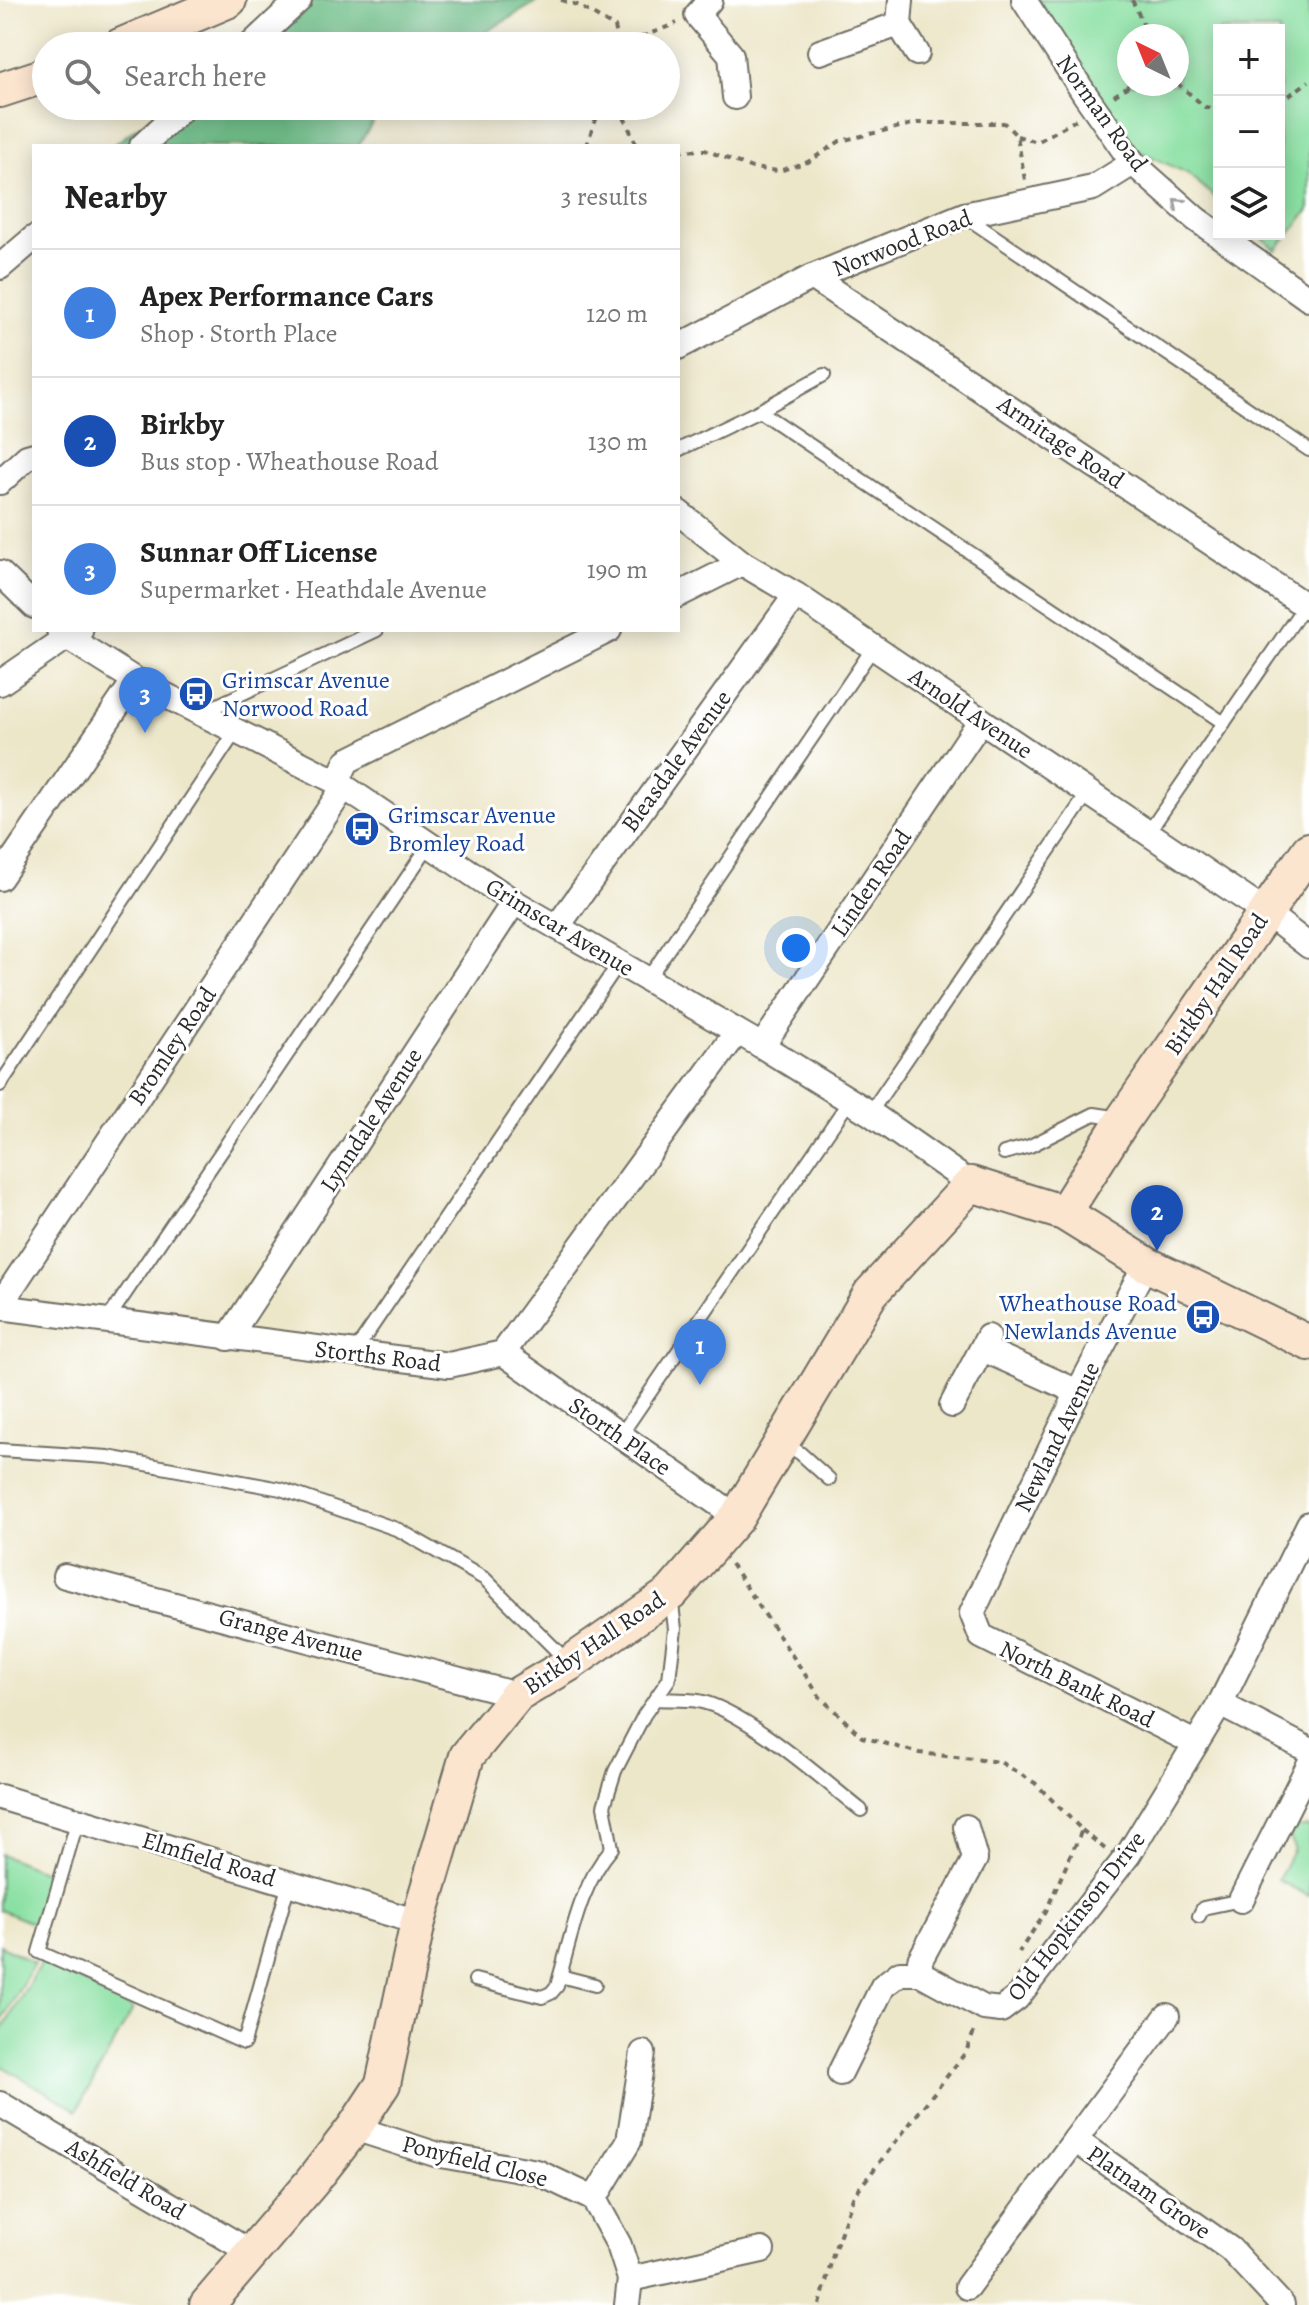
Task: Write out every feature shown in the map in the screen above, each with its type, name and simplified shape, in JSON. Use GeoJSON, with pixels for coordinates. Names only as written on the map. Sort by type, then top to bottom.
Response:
{"type":"FeatureCollection","features":[{"type":"Feature","properties":{"kind":"street"},"geometry":{"type":"LineString","coordinates":[[153,32],[229,0]]}},
{"type":"Feature","properties":{"kind":"street"},"geometry":{"type":"LineString","coordinates":[[265,32],[299,0]]}},
{"type":"Feature","properties":{"kind":"street","name":"Norman Road"},"geometry":{"type":"LineString","coordinates":[[1024,0],[1133,163],[1196,219],[1309,299]]}},
{"type":"Feature","properties":{"kind":"street"},"geometry":{"type":"LineString","coordinates":[[703,8],[731,55],[735,97]]}},
{"type":"Feature","properties":{"kind":"street"},"geometry":{"type":"LineString","coordinates":[[820,52],[900,12],[917,53]]}},
{"type":"Feature","properties":{"kind":"street"},"geometry":{"type":"LineString","coordinates":[[0,90],[32,80]]}},
{"type":"Feature","properties":{"kind":"street"},"geometry":{"type":"LineString","coordinates":[[144,144],[170,120]]}},
{"type":"Feature","properties":{"kind":"street","name":"Norwood Road"},"geometry":{"type":"LineString","coordinates":[[680,346],[812,277],[964,215],[1093,188],[1133,163]]}},
{"type":"Feature","properties":{"kind":"street"},"geometry":{"type":"LineString","coordinates":[[0,267],[32,240]]}},
{"type":"Feature","properties":{"kind":"street","name":"Armitage Road"},"geometry":{"type":"LineString","coordinates":[[812,277],[1308,604]]}},
{"type":"Feature","properties":{"kind":"street"},"geometry":{"type":"LineString","coordinates":[[0,482],[32,456]]}},
{"type":"Feature","properties":{"kind":"street","name":"Arnold Avenue"},"geometry":{"type":"LineString","coordinates":[[680,514],[742,563],[796,595],[1265,912],[1309,946]]}},
{"type":"Feature","properties":{"kind":"street"},"geometry":{"type":"LineString","coordinates":[[680,594],[742,563]]}},
{"type":"Feature","properties":{"kind":"street"},"geometry":{"type":"LineString","coordinates":[[0,573],[32,604]]}},
{"type":"Feature","properties":{"kind":"street","name":"Bleasdale Avenue"},"geometry":{"type":"LineString","coordinates":[[557,927],[796,595]]}},
{"type":"Feature","properties":{"kind":"street"},"geometry":{"type":"LineString","coordinates":[[0,683],[70,632]]}},
{"type":"Feature","properties":{"kind":"street","name":"Grimscar Avenue"},"geometry":{"type":"LineString","coordinates":[[70,632],[135,680],[340,785],[514,902],[860,1106],[971,1184],[1064,1213],[1146,1264],[1305,1334]]}},
{"type":"Feature","properties":{"kind":"street","name":"Bromley Road"},"geometry":{"type":"LineString","coordinates":[[0,1306],[340,785],[347,761],[605,632]]}},
{"type":"Feature","properties":{"kind":"street"},"geometry":{"type":"LineString","coordinates":[[0,878],[135,680]]}},
{"type":"Feature","properties":{"kind":"street","name":"Linden Road"},"geometry":{"type":"LineString","coordinates":[[762,1046],[981,720]]}},
{"type":"Feature","properties":{"kind":"street","name":"Birkby Hall Road"},"geometry":{"type":"LineString","coordinates":[[1064,1213],[1124,1118],[1309,850]]}},
{"type":"Feature","properties":{"kind":"street","name":"Lynndale Avenue"},"geometry":{"type":"LineString","coordinates":[[228,1338],[514,902]]}},
{"type":"Feature","properties":{"kind":"street"},"geometry":{"type":"LineString","coordinates":[[503,1353],[737,1032]]}},
{"type":"Feature","properties":{"kind":"street","name":"Birkby Hall Road"},"geometry":{"type":"LineString","coordinates":[[207,2305],[354,2128],[383,2084],[418,1922],[467,1756],[517,1695],[569,1664],[671,1593],[727,1529],[783,1443],[871,1293],[971,1184]]}},
{"type":"Feature","properties":{"kind":"street","name":"Newland Avenue"},"geometry":{"type":"LineString","coordinates":[[972,1613],[1078,1392],[1146,1264]]}},
{"type":"Feature","properties":{"kind":"street","name":"Storths Road"},"geometry":{"type":"LineString","coordinates":[[0,1306],[449,1365],[503,1353]]}},
{"type":"Feature","properties":{"kind":"street"},"geometry":{"type":"LineString","coordinates":[[952,1405],[986,1342],[1078,1392]]}},
{"type":"Feature","properties":{"kind":"street","name":"Storth Place"},"geometry":{"type":"LineString","coordinates":[[503,1353],[620,1436],[727,1529]]}},
{"type":"Feature","properties":{"kind":"street","name":"Old Hopkinson Drive"},"geometry":{"type":"LineString","coordinates":[[920,1973],[984,2008],[1001,2010],[1017,1998],[1122,1863],[1220,1704],[1309,1524]]}},
{"type":"Feature","properties":{"kind":"street","name":"Grange Avenue"},"geometry":{"type":"LineString","coordinates":[[65,1576],[517,1695]]}},
{"type":"Feature","properties":{"kind":"street","name":"North Bank Road"},"geometry":{"type":"LineString","coordinates":[[972,1613],[981,1636],[1195,1743]]}},
{"type":"Feature","properties":{"kind":"street"},"geometry":{"type":"LineString","coordinates":[[1220,1704],[1309,1750]]}},
{"type":"Feature","properties":{"kind":"street"},"geometry":{"type":"LineString","coordinates":[[1241,1900],[1309,1765]]}},
{"type":"Feature","properties":{"kind":"street","name":"Elmfield Road"},"geometry":{"type":"LineString","coordinates":[[0,1797],[418,1922]]}},
{"type":"Feature","properties":{"kind":"street"},"geometry":{"type":"LineString","coordinates":[[840,2073],[883,1986],[900,1973],[920,1973],[920,1960],[975,1859],[966,1827]]}},
{"type":"Feature","properties":{"kind":"street"},"geometry":{"type":"LineString","coordinates":[[1075,2140],[1167,2016]]}},
{"type":"Feature","properties":{"kind":"street"},"geometry":{"type":"LineString","coordinates":[[627,2305],[630,2279],[619,2245],[594,2199],[629,2141],[643,2053]]}},
{"type":"Feature","properties":{"kind":"street","name":"Ashfield Road"},"geometry":{"type":"LineString","coordinates":[[0,2104],[252,2253]]}},
{"type":"Feature","properties":{"kind":"street","name":"Ponyfield Close"},"geometry":{"type":"LineString","coordinates":[[354,2128],[435,2154],[537,2172],[594,2199]]}},
{"type":"Feature","properties":{"kind":"street","name":"Platnam Grove"},"geometry":{"type":"LineString","coordinates":[[967,2287],[1075,2140],[1230,2249],[1282,2305]]}},
{"type":"Feature","properties":{"kind":"street"},"geometry":{"type":"LineString","coordinates":[[630,2279],[762,2250]]}},
{"type":"Feature","properties":{"kind":"lane"},"geometry":{"type":"LineString","coordinates":[[964,215],[1309,450]]}},
{"type":"Feature","properties":{"kind":"lane"},"geometry":{"type":"LineString","coordinates":[[680,449],[824,375]]}},
{"type":"Feature","properties":{"kind":"lane"},"geometry":{"type":"LineString","coordinates":[[759,411],[1224,723]]}},
{"type":"Feature","properties":{"kind":"lane"},"geometry":{"type":"LineString","coordinates":[[1148,833],[1308,604]]}},
{"type":"Feature","properties":{"kind":"lane"},"geometry":{"type":"LineString","coordinates":[[201,713],[373,632]]}},
{"type":"Feature","properties":{"kind":"lane"},"geometry":{"type":"LineString","coordinates":[[647,980],[873,648]]}},
{"type":"Feature","properties":{"kind":"lane"},"geometry":{"type":"LineString","coordinates":[[0,1085],[236,731]]}},
{"type":"Feature","properties":{"kind":"lane"},"geometry":{"type":"LineString","coordinates":[[620,1436],[1088,793]]}},
{"type":"Feature","properties":{"kind":"lane"},"geometry":{"type":"LineString","coordinates":[[108,1319],[429,845]]}},
{"type":"Feature","properties":{"kind":"lane"},"geometry":{"type":"LineString","coordinates":[[354,1353],[619,963]]}},
{"type":"Feature","properties":{"kind":"lane"},"geometry":{"type":"LineString","coordinates":[[1004,1153],[1030,1146],[1094,1114],[1124,1118]]}},
{"type":"Feature","properties":{"kind":"lane"},"geometry":{"type":"LineString","coordinates":[[783,1443],[800,1453],[829,1479]]}},
{"type":"Feature","properties":{"kind":"lane"},"geometry":{"type":"LineString","coordinates":[[0,1450],[108,1457],[281,1489],[399,1530],[485,1579],[569,1664]]}},
{"type":"Feature","properties":{"kind":"lane"},"geometry":{"type":"LineString","coordinates":[[475,1980],[542,1997],[557,1986],[582,1899],[600,1862],[612,1848],[604,1806],[615,1771],[644,1715],[669,1679],[675,1629],[671,1593]]}},
{"type":"Feature","properties":{"kind":"lane"},"geometry":{"type":"LineString","coordinates":[[655,1699],[699,1701],[738,1717],[861,1810]]}},
{"type":"Feature","properties":{"kind":"lane"},"geometry":{"type":"LineString","coordinates":[[78,1819],[39,1952],[244,2043],[289,1883]]}},
{"type":"Feature","properties":{"kind":"lane"},"geometry":{"type":"LineString","coordinates":[[1199,1916],[1203,1908],[1241,1900]]}},
{"type":"Feature","properties":{"kind":"lane"},"geometry":{"type":"LineString","coordinates":[[560,1976],[595,1985]]}},
{"type":"Feature","properties":{"kind":"path"},"geometry":{"type":"LineString","coordinates":[[561,0],[577,5],[615,27],[616,32]]}},
{"type":"Feature","properties":{"kind":"path"},"geometry":{"type":"LineString","coordinates":[[1132,0],[1143,24]]}},
{"type":"Feature","properties":{"kind":"path"},"geometry":{"type":"LineString","coordinates":[[650,32],[703,8]]}},
{"type":"Feature","properties":{"kind":"path"},"geometry":{"type":"LineString","coordinates":[[1285,99],[1309,81]]}},
{"type":"Feature","properties":{"kind":"path"},"geometry":{"type":"LineString","coordinates":[[1189,93],[1205,107],[1213,109]]}},
{"type":"Feature","properties":{"kind":"path"},"geometry":{"type":"LineString","coordinates":[[680,151],[705,150],[752,168],[779,171],[808,162],[840,141],[917,123],[1004,123],[1017,136],[1037,142],[1095,109]]}},
{"type":"Feature","properties":{"kind":"path"},"geometry":{"type":"LineString","coordinates":[[587,144],[596,120]]}},
{"type":"Feature","properties":{"kind":"path"},"geometry":{"type":"LineString","coordinates":[[625,120],[636,144]]}},
{"type":"Feature","properties":{"kind":"path"},"geometry":{"type":"LineString","coordinates":[[1017,136],[1030,202]]}},
{"type":"Feature","properties":{"kind":"path"},"geometry":{"type":"LineString","coordinates":[[727,1529],[820,1697],[862,1737],[919,1753],[1000,1762],[1035,1783],[1082,1830],[1046,1911],[1015,1959]]}},
{"type":"Feature","properties":{"kind":"path"},"geometry":{"type":"LineString","coordinates":[[820,2305],[834,2251],[854,2195],[966,2052],[984,2008]]}},
{"type":"Feature","properties":{"kind":"green space"},"geometry":{"type":"Polygon","coordinates":[[[314,0],[540,0],[486,32],[269,32],[314,0]]]}},
{"type":"Feature","properties":{"kind":"green space"},"geometry":{"type":"Polygon","coordinates":[[[1038,0],[1309,0],[1309,210],[1285,239],[1285,24],[1213,24],[1213,196],[1187,173],[1132,148],[1038,0]]]}},
{"type":"Feature","properties":{"kind":"green space"},"geometry":{"type":"Polygon","coordinates":[[[148,120],[374,120],[359,144],[115,144],[148,120]]]}},
{"type":"Feature","properties":{"kind":"green space"},"geometry":{"type":"Polygon","coordinates":[[[1265,240],[1284,240],[1276,250],[1265,240]]]}},
{"type":"Feature","properties":{"kind":"green space"},"geometry":{"type":"Polygon","coordinates":[[[1296,1827],[1309,1827],[1309,1896],[1278,1880],[1294,1849],[1290,1836],[1296,1827]]]}},
{"type":"Feature","properties":{"kind":"green space"},"geometry":{"type":"Polygon","coordinates":[[[0,1854],[53,1875],[34,1924],[0,1910],[0,1854]]]}},
{"type":"Feature","properties":{"kind":"green space"},"geometry":{"type":"Polygon","coordinates":[[[0,1945],[34,1963],[0,2024],[0,1945]]]}},
{"type":"Feature","properties":{"kind":"green space"},"geometry":{"type":"Polygon","coordinates":[[[43,1959],[133,2009],[77,2110],[0,2065],[0,2034],[43,1959]]]}},
{"type":"Feature","properties":{"kind":"place","name":"Grimscar Avenue Norwood Road"},"geometry":{"type":"Point","coordinates":[196,694]}},
{"type":"Feature","properties":{"kind":"place","name":"Sunnar Off License"},"geometry":{"type":"Point","coordinates":[145,733]}},
{"type":"Feature","properties":{"kind":"place","name":"Grimscar Avenue Bromley Road"},"geometry":{"type":"Point","coordinates":[362,829]}},
{"type":"Feature","properties":{"kind":"place","name":"Birkby"},"geometry":{"type":"Point","coordinates":[1157,1251]}},
{"type":"Feature","properties":{"kind":"place","name":"Wheathouse Road Newlands Avenue"},"geometry":{"type":"Point","coordinates":[1203,1317]}},
{"type":"Feature","properties":{"kind":"place","name":"Apex Performance Cars"},"geometry":{"type":"Point","coordinates":[700,1385]}}]}
